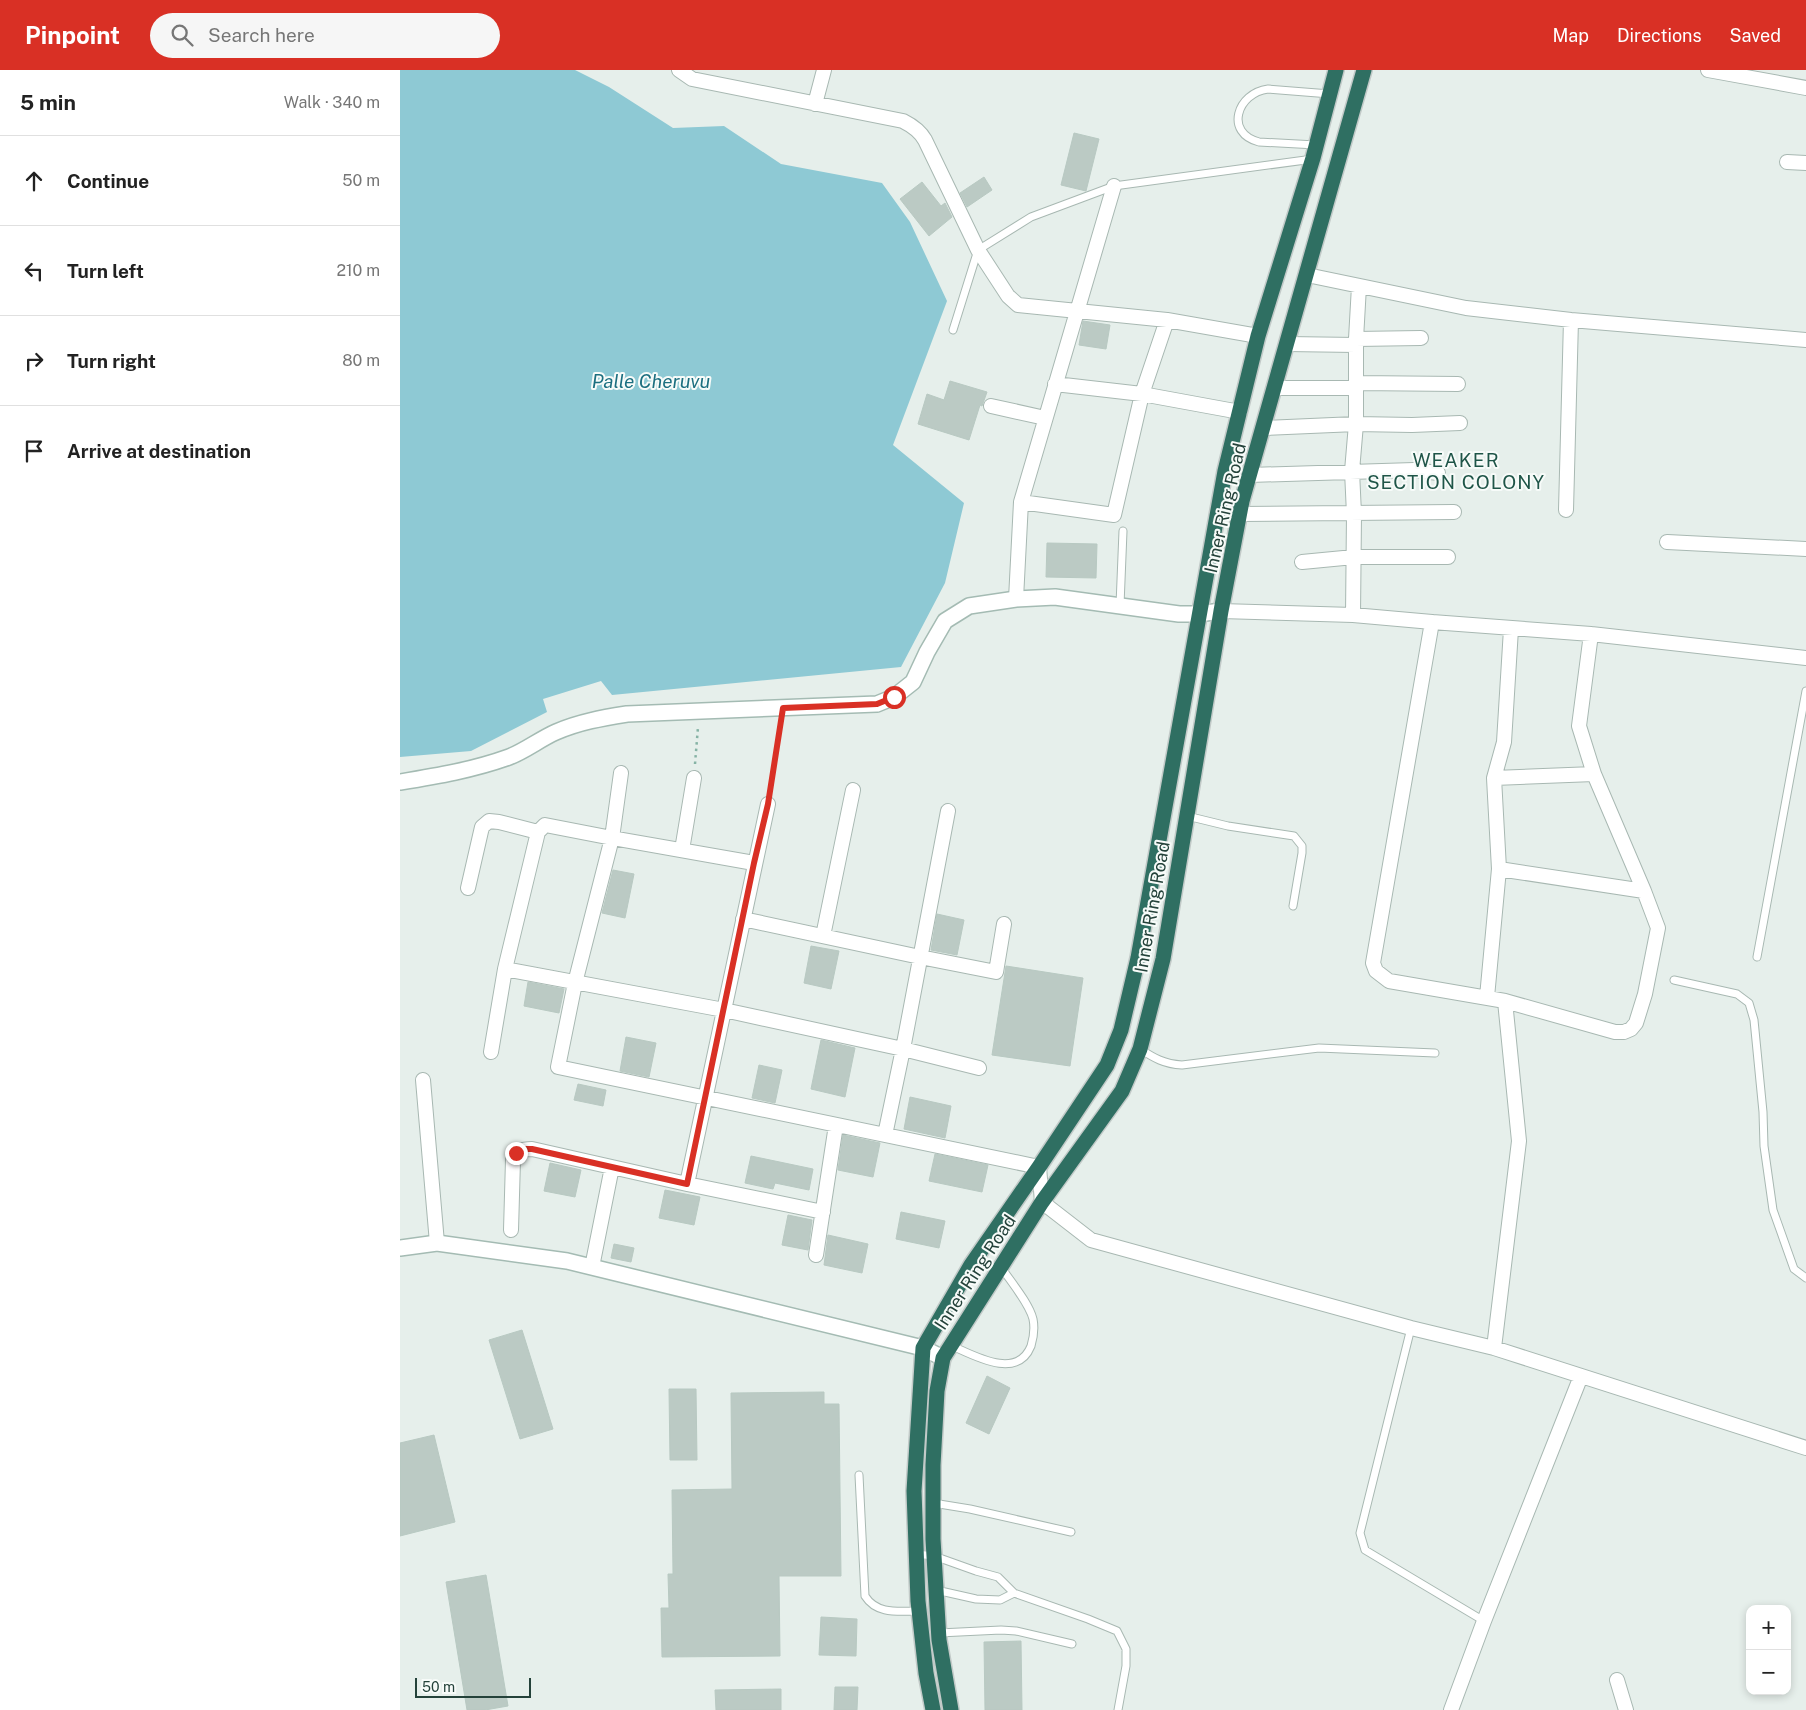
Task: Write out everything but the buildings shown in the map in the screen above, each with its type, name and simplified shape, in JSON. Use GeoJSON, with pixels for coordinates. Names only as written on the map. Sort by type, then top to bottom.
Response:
{"type":"FeatureCollection","features":[{"type":"Feature","properties":{"kind":"highway","name":"Inner Ring Road"},"geometry":{"type":"LineString","coordinates":[[933,1710],[926,1673],[919,1611],[914,1491],[923,1348],[971,1265],[1039,1167],[1106,1065],[1121,1030],[1138,958],[1224,471],[1258,336],[1315,152],[1336,70]]}},
{"type":"Feature","properties":{"kind":"highway","name":"Inner Ring Road"},"geometry":{"type":"LineString","coordinates":[[951,1710],[939,1633],[933,1503],[937,1391],[947,1351],[1042,1202],[1122,1091],[1140,1049],[1163,959],[1221,612],[1240,514],[1364,70]]}},
{"type":"Feature","properties":{"kind":"street"},"geometry":{"type":"LineString","coordinates":[[679,70],[692,79],[903,121],[921,133],[978,250],[1008,296],[1018,305],[1168,320],[1258,336]]}},
{"type":"Feature","properties":{"kind":"street"},"geometry":{"type":"LineString","coordinates":[[816,104],[824,70]]}},
{"type":"Feature","properties":{"kind":"street"},"geometry":{"type":"LineString","coordinates":[[1708,70],[1806,88]]}},
{"type":"Feature","properties":{"kind":"street"},"geometry":{"type":"LineString","coordinates":[[1787,162],[1806,163]]}},
{"type":"Feature","properties":{"kind":"street"},"geometry":{"type":"LineString","coordinates":[[1016,598],[1020,502],[1114,186]]}},
{"type":"Feature","properties":{"kind":"street"},"geometry":{"type":"LineString","coordinates":[[1307,275],[1466,308],[1572,320],[1806,340]]}},
{"type":"Feature","properties":{"kind":"street"},"geometry":{"type":"LineString","coordinates":[[1353,615],[1354,514],[1352,471],[1356,424],[1356,342],[1359,286]]}},
{"type":"Feature","properties":{"kind":"street"},"geometry":{"type":"LineString","coordinates":[[1020,502],[1114,515],[1142,394],[1168,320]]}},
{"type":"Feature","properties":{"kind":"street"},"geometry":{"type":"LineString","coordinates":[[1566,510],[1572,320]]}},
{"type":"Feature","properties":{"kind":"street"},"geometry":{"type":"LineString","coordinates":[[1288,344],[1421,338]]}},
{"type":"Feature","properties":{"kind":"street"},"geometry":{"type":"LineString","coordinates":[[1055,384],[1142,394],[1240,412]]}},
{"type":"Feature","properties":{"kind":"street"},"geometry":{"type":"LineString","coordinates":[[1275,388],[1458,384]]}},
{"type":"Feature","properties":{"kind":"street"},"geometry":{"type":"LineString","coordinates":[[991,406],[1045,418]]}},
{"type":"Feature","properties":{"kind":"street"},"geometry":{"type":"LineString","coordinates":[[1264,428],[1356,424],[1460,424]]}},
{"type":"Feature","properties":{"kind":"street"},"geometry":{"type":"LineString","coordinates":[[1250,475],[1414,470],[1438,473]]}},
{"type":"Feature","properties":{"kind":"street"},"geometry":{"type":"LineString","coordinates":[[1240,514],[1454,512]]}},
{"type":"Feature","properties":{"kind":"street"},"geometry":{"type":"LineString","coordinates":[[1667,542],[1806,549]]}},
{"type":"Feature","properties":{"kind":"street"},"geometry":{"type":"LineString","coordinates":[[1302,562],[1354,557],[1448,557]]}},
{"type":"Feature","properties":{"kind":"street"},"geometry":{"type":"LineString","coordinates":[[400,782],[459,772],[488,764],[511,756],[556,732],[588,720],[627,714],[877,704],[894,697],[913,682],[927,652],[945,621],[969,606],[1016,598],[1055,597],[1120,604],[1179,614],[1221,612],[1353,615],[1591,634],[1806,658]]}},
{"type":"Feature","properties":{"kind":"street"},"geometry":{"type":"LineString","coordinates":[[1432,622],[1373,963],[1376,971],[1389,980],[1487,997],[1615,1032],[1624,1032],[1636,1023],[1658,928],[1594,774],[1579,726],[1591,634]]}},
{"type":"Feature","properties":{"kind":"street"},"geometry":{"type":"LineString","coordinates":[[1487,997],[1499,869],[1494,778],[1504,742],[1511,629]]}},
{"type":"Feature","properties":{"kind":"street"},"geometry":{"type":"LineString","coordinates":[[621,773],[612,838],[575,983],[558,1066],[1039,1167],[1042,1202],[1091,1240],[1411,1328],[1494,1348],[1806,1448]]}},
{"type":"Feature","properties":{"kind":"street"},"geometry":{"type":"LineString","coordinates":[[1494,778],[1594,774]]}},
{"type":"Feature","properties":{"kind":"street"},"geometry":{"type":"LineString","coordinates":[[682,850],[694,778]]}},
{"type":"Feature","properties":{"kind":"street"},"geometry":{"type":"LineString","coordinates":[[823,936],[853,790]]}},
{"type":"Feature","properties":{"kind":"street"},"geometry":{"type":"LineString","coordinates":[[687,1184],[768,804]]}},
{"type":"Feature","properties":{"kind":"street"},"geometry":{"type":"LineString","coordinates":[[885,1135],[948,811]]}},
{"type":"Feature","properties":{"kind":"street"},"geometry":{"type":"LineString","coordinates":[[468,888],[482,827],[489,821],[538,832]]}},
{"type":"Feature","properties":{"kind":"street"},"geometry":{"type":"LineString","coordinates":[[491,1052],[505,969],[538,832],[545,825],[754,863]]}},
{"type":"Feature","properties":{"kind":"street"},"geometry":{"type":"LineString","coordinates":[[1499,869],[1644,891]]}},
{"type":"Feature","properties":{"kind":"street"},"geometry":{"type":"LineString","coordinates":[[743,919],[920,958],[996,972],[1004,924]]}},
{"type":"Feature","properties":{"kind":"street"},"geometry":{"type":"LineString","coordinates":[[505,969],[724,1010],[903,1049],[979,1068]]}},
{"type":"Feature","properties":{"kind":"street"},"geometry":{"type":"LineString","coordinates":[[1494,1348],[1519,1141],[1505,1002]]}},
{"type":"Feature","properties":{"kind":"street"},"geometry":{"type":"LineString","coordinates":[[423,1080],[437,1243]]}},
{"type":"Feature","properties":{"kind":"street"},"geometry":{"type":"LineString","coordinates":[[816,1255],[836,1125]]}},
{"type":"Feature","properties":{"kind":"street"},"geometry":{"type":"LineString","coordinates":[[511,1230],[513,1160],[516,1153],[522,1149],[532,1149],[823,1212]]}},
{"type":"Feature","properties":{"kind":"street"},"geometry":{"type":"LineString","coordinates":[[592,1267],[612,1167]]}},
{"type":"Feature","properties":{"kind":"street"},"geometry":{"type":"LineString","coordinates":[[400,1248],[437,1243],[567,1261],[923,1348],[947,1351]]}},
{"type":"Feature","properties":{"kind":"street"},"geometry":{"type":"LineString","coordinates":[[1451,1710],[1484,1621],[1581,1376]]}},
{"type":"Feature","properties":{"kind":"street"},"geometry":{"type":"LineString","coordinates":[[1617,1680],[1626,1710]]}},
{"type":"Feature","properties":{"kind":"lane"},"geometry":{"type":"LineString","coordinates":[[1315,152],[1255,141],[1242,134],[1238,117],[1241,105],[1247,98],[1259,90],[1268,89],[1330,94]]}},
{"type":"Feature","properties":{"kind":"lane"},"geometry":{"type":"LineString","coordinates":[[953,330],[978,250],[1031,217],[1114,186],[1315,152]]}},
{"type":"Feature","properties":{"kind":"lane"},"geometry":{"type":"LineString","coordinates":[[1120,604],[1124,531]]}},
{"type":"Feature","properties":{"kind":"lane"},"geometry":{"type":"LineString","coordinates":[[1757,957],[1806,691]]}},
{"type":"Feature","properties":{"kind":"lane"},"geometry":{"type":"LineString","coordinates":[[1187,816],[1228,826],[1294,836],[1302,846],[1302,853],[1293,906]]}},
{"type":"Feature","properties":{"kind":"lane"},"geometry":{"type":"LineString","coordinates":[[1674,980],[1737,994],[1749,1003],[1754,1020],[1763,1112],[1764,1146],[1773,1210],[1794,1269],[1806,1278]]}},
{"type":"Feature","properties":{"kind":"lane"},"geometry":{"type":"LineString","coordinates":[[1140,1049],[1159,1061],[1182,1065],[1319,1048],[1435,1052]]}},
{"type":"Feature","properties":{"kind":"lane"},"geometry":{"type":"LineString","coordinates":[[947,1351],[1004,1364],[1016,1361],[1027,1354],[1035,1334],[1033,1318],[1026,1303],[1001,1267]]}},
{"type":"Feature","properties":{"kind":"lane"},"geometry":{"type":"LineString","coordinates":[[1411,1328],[1360,1533],[1365,1550],[1484,1621]]}},
{"type":"Feature","properties":{"kind":"lane"},"geometry":{"type":"LineString","coordinates":[[859,1475],[865,1596],[870,1604],[881,1610],[892,1612],[919,1611]]}},
{"type":"Feature","properties":{"kind":"lane"},"geometry":{"type":"LineString","coordinates":[[933,1503],[970,1509],[1071,1532]]}},
{"type":"Feature","properties":{"kind":"lane"},"geometry":{"type":"LineString","coordinates":[[916,1554],[934,1556],[976,1571],[998,1576],[1014,1593],[1117,1631],[1126,1649],[1126,1666],[1118,1710]]}},
{"type":"Feature","properties":{"kind":"lane"},"geometry":{"type":"LineString","coordinates":[[936,1590],[976,1599],[992,1600],[1000,1600],[1014,1593]]}},
{"type":"Feature","properties":{"kind":"lane"},"geometry":{"type":"LineString","coordinates":[[939,1633],[1016,1631],[1072,1644]]}},
{"type":"Feature","properties":{"kind":"path"},"geometry":{"type":"LineString","coordinates":[[768,804],[783,708]]}},
{"type":"Feature","properties":{"kind":"path"},"geometry":{"type":"LineString","coordinates":[[694,778],[699,712]]}},
{"type":"Feature","properties":{"kind":"water","name":"Palle Cheruvu"},"geometry":{"type":"Polygon","coordinates":[[[400,70],[575,70],[609,87],[673,128],[724,126],[781,164],[882,183],[910,222],[947,301],[893,445],[964,503],[945,583],[901,667],[612,695],[601,681],[543,699],[547,712],[471,751],[400,757],[400,70]]]}},
{"type":"Feature","properties":{"kind":"district","name":"WEAKER SECTION COLONY"},"geometry":{"type":"Point","coordinates":[1456,471]}},
{"type":"Feature","properties":{"kind":"route"},"geometry":{"type":"LineString","coordinates":[[516,1153],[522,1149],[532,1149],[687,1184],[768,804],[783,708],[877,704],[894,697]]}}]}
